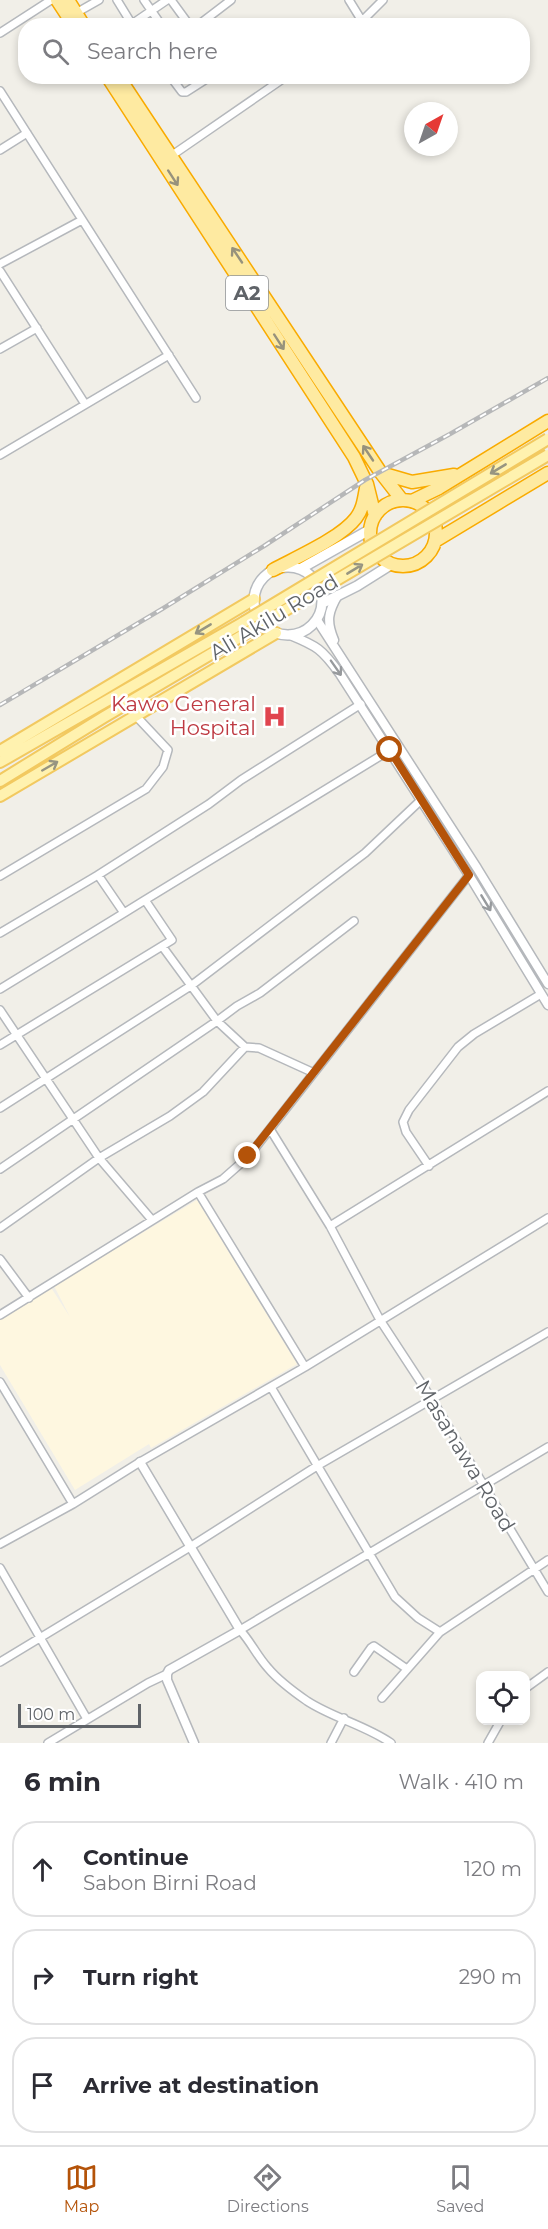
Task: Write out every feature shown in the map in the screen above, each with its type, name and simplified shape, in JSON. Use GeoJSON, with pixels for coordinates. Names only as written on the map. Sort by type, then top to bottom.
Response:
{"type":"FeatureCollection","features":[{"type":"Feature","properties":{"kind":"highway"},"geometry":{"type":"LineString","coordinates":[[57,0],[74,18]]}},
{"type":"Feature","properties":{"kind":"highway"},"geometry":{"type":"LineString","coordinates":[[68,0],[75,18]]}},
{"type":"Feature","properties":{"kind":"highway","name":"A2"},"geometry":{"type":"LineString","coordinates":[[112,84],[354,458],[367,484],[375,516]]}},
{"type":"Feature","properties":{"kind":"highway","name":"A2"},"geometry":{"type":"LineString","coordinates":[[123,84],[381,473],[407,501],[423,507],[432,516],[436,528],[435,541]]}},
{"type":"Feature","properties":{"kind":"highway"},"geometry":{"type":"LineString","coordinates":[[548,421],[461,474],[407,501],[390,502],[375,516],[371,529],[375,549],[382,558],[392,564],[406,566],[419,562],[430,553],[435,541],[548,473]]}},
{"type":"Feature","properties":{"kind":"highway"},"geometry":{"type":"LineString","coordinates":[[381,473],[406,482],[461,474]]}},
{"type":"Feature","properties":{"kind":"highway"},"geometry":{"type":"LineString","coordinates":[[273,570],[334,536],[355,520],[362,508],[367,484]]}},
{"type":"Feature","properties":{"kind":"main road","name":"Ali Akilu Road"},"geometry":{"type":"LineString","coordinates":[[0,781],[548,439]]}},
{"type":"Feature","properties":{"kind":"main road","name":"Ali Akilu Road"},"geometry":{"type":"LineString","coordinates":[[0,762],[247,626],[548,455]]}},
{"type":"Feature","properties":{"kind":"main road"},"geometry":{"type":"LineString","coordinates":[[300,569],[371,529]]}},
{"type":"Feature","properties":{"kind":"main road"},"geometry":{"type":"LineString","coordinates":[[323,603],[392,564]]}},
{"type":"Feature","properties":{"kind":"main road"},"geometry":{"type":"LineString","coordinates":[[286,566],[300,569],[312,577],[321,589],[323,603],[317,620],[310,629],[290,635],[276,633],[264,625],[256,613],[254,598],[259,582],[273,570],[286,566]]}},
{"type":"Feature","properties":{"kind":"main road"},"geometry":{"type":"LineString","coordinates":[[0,751],[254,598]]}},
{"type":"Feature","properties":{"kind":"main road"},"geometry":{"type":"LineString","coordinates":[[0,796],[276,633]]}},
{"type":"Feature","properties":{"kind":"street"},"geometry":{"type":"LineString","coordinates":[[23,18],[51,0]]}},
{"type":"Feature","properties":{"kind":"street"},"geometry":{"type":"LineString","coordinates":[[76,18],[99,0]]}},
{"type":"Feature","properties":{"kind":"street"},"geometry":{"type":"LineString","coordinates":[[117,0],[129,18]]}},
{"type":"Feature","properties":{"kind":"street"},"geometry":{"type":"LineString","coordinates":[[144,0],[157,18]]}},
{"type":"Feature","properties":{"kind":"street"},"geometry":{"type":"LineString","coordinates":[[142,18],[169,0],[184,18]]}},
{"type":"Feature","properties":{"kind":"street"},"geometry":{"type":"LineString","coordinates":[[349,0],[358,18]]}},
{"type":"Feature","properties":{"kind":"street"},"geometry":{"type":"LineString","coordinates":[[365,18],[383,0]]}},
{"type":"Feature","properties":{"kind":"street"},"geometry":{"type":"LineString","coordinates":[[206,18],[228,1]]}},
{"type":"Feature","properties":{"kind":"street"},"geometry":{"type":"LineString","coordinates":[[0,33],[18,21]]}},
{"type":"Feature","properties":{"kind":"street"},"geometry":{"type":"LineString","coordinates":[[175,84],[182,92],[186,92],[196,84]]}},
{"type":"Feature","properties":{"kind":"street"},"geometry":{"type":"LineString","coordinates":[[171,156],[275,84]]}},
{"type":"Feature","properties":{"kind":"street"},"geometry":{"type":"LineString","coordinates":[[0,92],[196,398]]}},
{"type":"Feature","properties":{"kind":"street"},"geometry":{"type":"LineString","coordinates":[[0,150],[27,133]]}},
{"type":"Feature","properties":{"kind":"street"},"geometry":{"type":"LineString","coordinates":[[0,264],[82,220]]}},
{"type":"Feature","properties":{"kind":"street"},"geometry":{"type":"LineString","coordinates":[[0,271],[86,404]]}},
{"type":"Feature","properties":{"kind":"street"},"geometry":{"type":"LineString","coordinates":[[0,349],[37,328]]}},
{"type":"Feature","properties":{"kind":"street"},"geometry":{"type":"LineString","coordinates":[[0,455],[169,355]]}},
{"type":"Feature","properties":{"kind":"street"},"geometry":{"type":"LineString","coordinates":[[338,595],[329,610],[329,629],[341,657]]}},
{"type":"Feature","properties":{"kind":"street"},"geometry":{"type":"LineString","coordinates":[[317,620],[477,868],[548,984]]}},
{"type":"Feature","properties":{"kind":"street"},"geometry":{"type":"LineString","coordinates":[[290,635],[313,644],[321,650],[361,705],[548,1005]]}},
{"type":"Feature","properties":{"kind":"street"},"geometry":{"type":"LineString","coordinates":[[0,933],[98,875],[209,804],[241,780],[361,705]]}},
{"type":"Feature","properties":{"kind":"street"},"geometry":{"type":"LineString","coordinates":[[0,876],[146,789],[163,767],[168,750],[136,716]]}},
{"type":"Feature","properties":{"kind":"street"},"geometry":{"type":"LineString","coordinates":[[0,989],[390,750]]}},
{"type":"Feature","properties":{"kind":"street"},"geometry":{"type":"LineString","coordinates":[[0,1108],[192,985],[364,853],[421,800]]}},
{"type":"Feature","properties":{"kind":"street"},"geometry":{"type":"LineString","coordinates":[[98,875],[124,913]]}},
{"type":"Feature","properties":{"kind":"street"},"geometry":{"type":"LineString","coordinates":[[0,1315],[152,1220],[223,1179],[248,1156],[469,875]]}},
{"type":"Feature","properties":{"kind":"street"},"geometry":{"type":"LineString","coordinates":[[0,1046],[172,940],[145,900]]}},
{"type":"Feature","properties":{"kind":"street"},"geometry":{"type":"LineString","coordinates":[[0,1168],[217,1022],[237,1006],[260,993],[354,921]]}},
{"type":"Feature","properties":{"kind":"street"},"geometry":{"type":"LineString","coordinates":[[162,946],[217,1022],[244,1047],[259,1048],[314,1073]]}},
{"type":"Feature","properties":{"kind":"street"},"geometry":{"type":"LineString","coordinates":[[429,1166],[406,1132],[403,1122],[409,1110],[458,1047],[474,1034],[541,994]]}},
{"type":"Feature","properties":{"kind":"street"},"geometry":{"type":"LineString","coordinates":[[0,1010],[71,1120],[99,1158],[152,1220]]}},
{"type":"Feature","properties":{"kind":"street"},"geometry":{"type":"LineString","coordinates":[[0,1228],[99,1158],[170,1116],[202,1092],[244,1047]]}},
{"type":"Feature","properties":{"kind":"street"},"geometry":{"type":"LineString","coordinates":[[330,1226],[548,1091]]}},
{"type":"Feature","properties":{"kind":"street","name":"Masanawa Road"},"geometry":{"type":"LineString","coordinates":[[270,1130],[330,1226],[380,1320],[433,1401],[548,1592]]}},
{"type":"Feature","properties":{"kind":"street"},"geometry":{"type":"LineString","coordinates":[[198,1192],[305,1367]]}},
{"type":"Feature","properties":{"kind":"street"},"geometry":{"type":"LineString","coordinates":[[0,1544],[73,1504],[140,1462],[305,1367],[548,1218]]}},
{"type":"Feature","properties":{"kind":"street"},"geometry":{"type":"LineString","coordinates":[[0,1259],[29,1298]]}},
{"type":"Feature","properties":{"kind":"street"},"geometry":{"type":"LineString","coordinates":[[0,1662],[317,1466],[433,1401],[548,1332]]}},
{"type":"Feature","properties":{"kind":"street"},"geometry":{"type":"LineString","coordinates":[[0,1382],[73,1504]]}},
{"type":"Feature","properties":{"kind":"street"},"geometry":{"type":"LineString","coordinates":[[271,1387],[395,1597],[418,1618],[440,1632]]}},
{"type":"Feature","properties":{"kind":"street"},"geometry":{"type":"LineString","coordinates":[[48,1743],[548,1447]]}},
{"type":"Feature","properties":{"kind":"street"},"geometry":{"type":"LineString","coordinates":[[140,1462],[240,1630],[251,1641],[267,1668],[318,1707],[391,1743]]}},
{"type":"Feature","properties":{"kind":"street"},"geometry":{"type":"LineString","coordinates":[[382,1698],[440,1632],[548,1560]]}},
{"type":"Feature","properties":{"kind":"street"},"geometry":{"type":"LineString","coordinates":[[0,1568],[87,1719]]}},
{"type":"Feature","properties":{"kind":"street"},"geometry":{"type":"LineString","coordinates":[[354,1672],[374,1646],[407,1669]]}},
{"type":"Feature","properties":{"kind":"street"},"geometry":{"type":"LineString","coordinates":[[530,1685],[548,1672]]}},
{"type":"Feature","properties":{"kind":"street"},"geometry":{"type":"LineString","coordinates":[[167,1674],[167,1680],[194,1743]]}},
{"type":"Feature","properties":{"kind":"street"},"geometry":{"type":"LineString","coordinates":[[331,1743],[344,1718]]}},
{"type":"Feature","properties":{"kind":"street"},"geometry":{"type":"LineString","coordinates":[[488,1743],[498,1725]]}},
{"type":"Feature","properties":{"kind":"shaded area"},"geometry":{"type":"Polygon","coordinates":[[[197,1200],[297,1364],[151,1448],[149,1444],[75,1490],[0,1365],[0,1317],[50,1286],[70,1317],[54,1286],[197,1200]]]}},
{"type":"Feature","properties":{"kind":"railway"},"geometry":{"type":"LineString","coordinates":[[0,705],[162,609],[365,480],[548,378]]}},
{"type":"Feature","properties":{"kind":"place","name":"Kawo General Hospital"},"geometry":{"type":"Point","coordinates":[274,716]}},
{"type":"Feature","properties":{"kind":"route"},"geometry":{"type":"LineString","coordinates":[[248,1156],[469,875],[390,750]]}}]}
